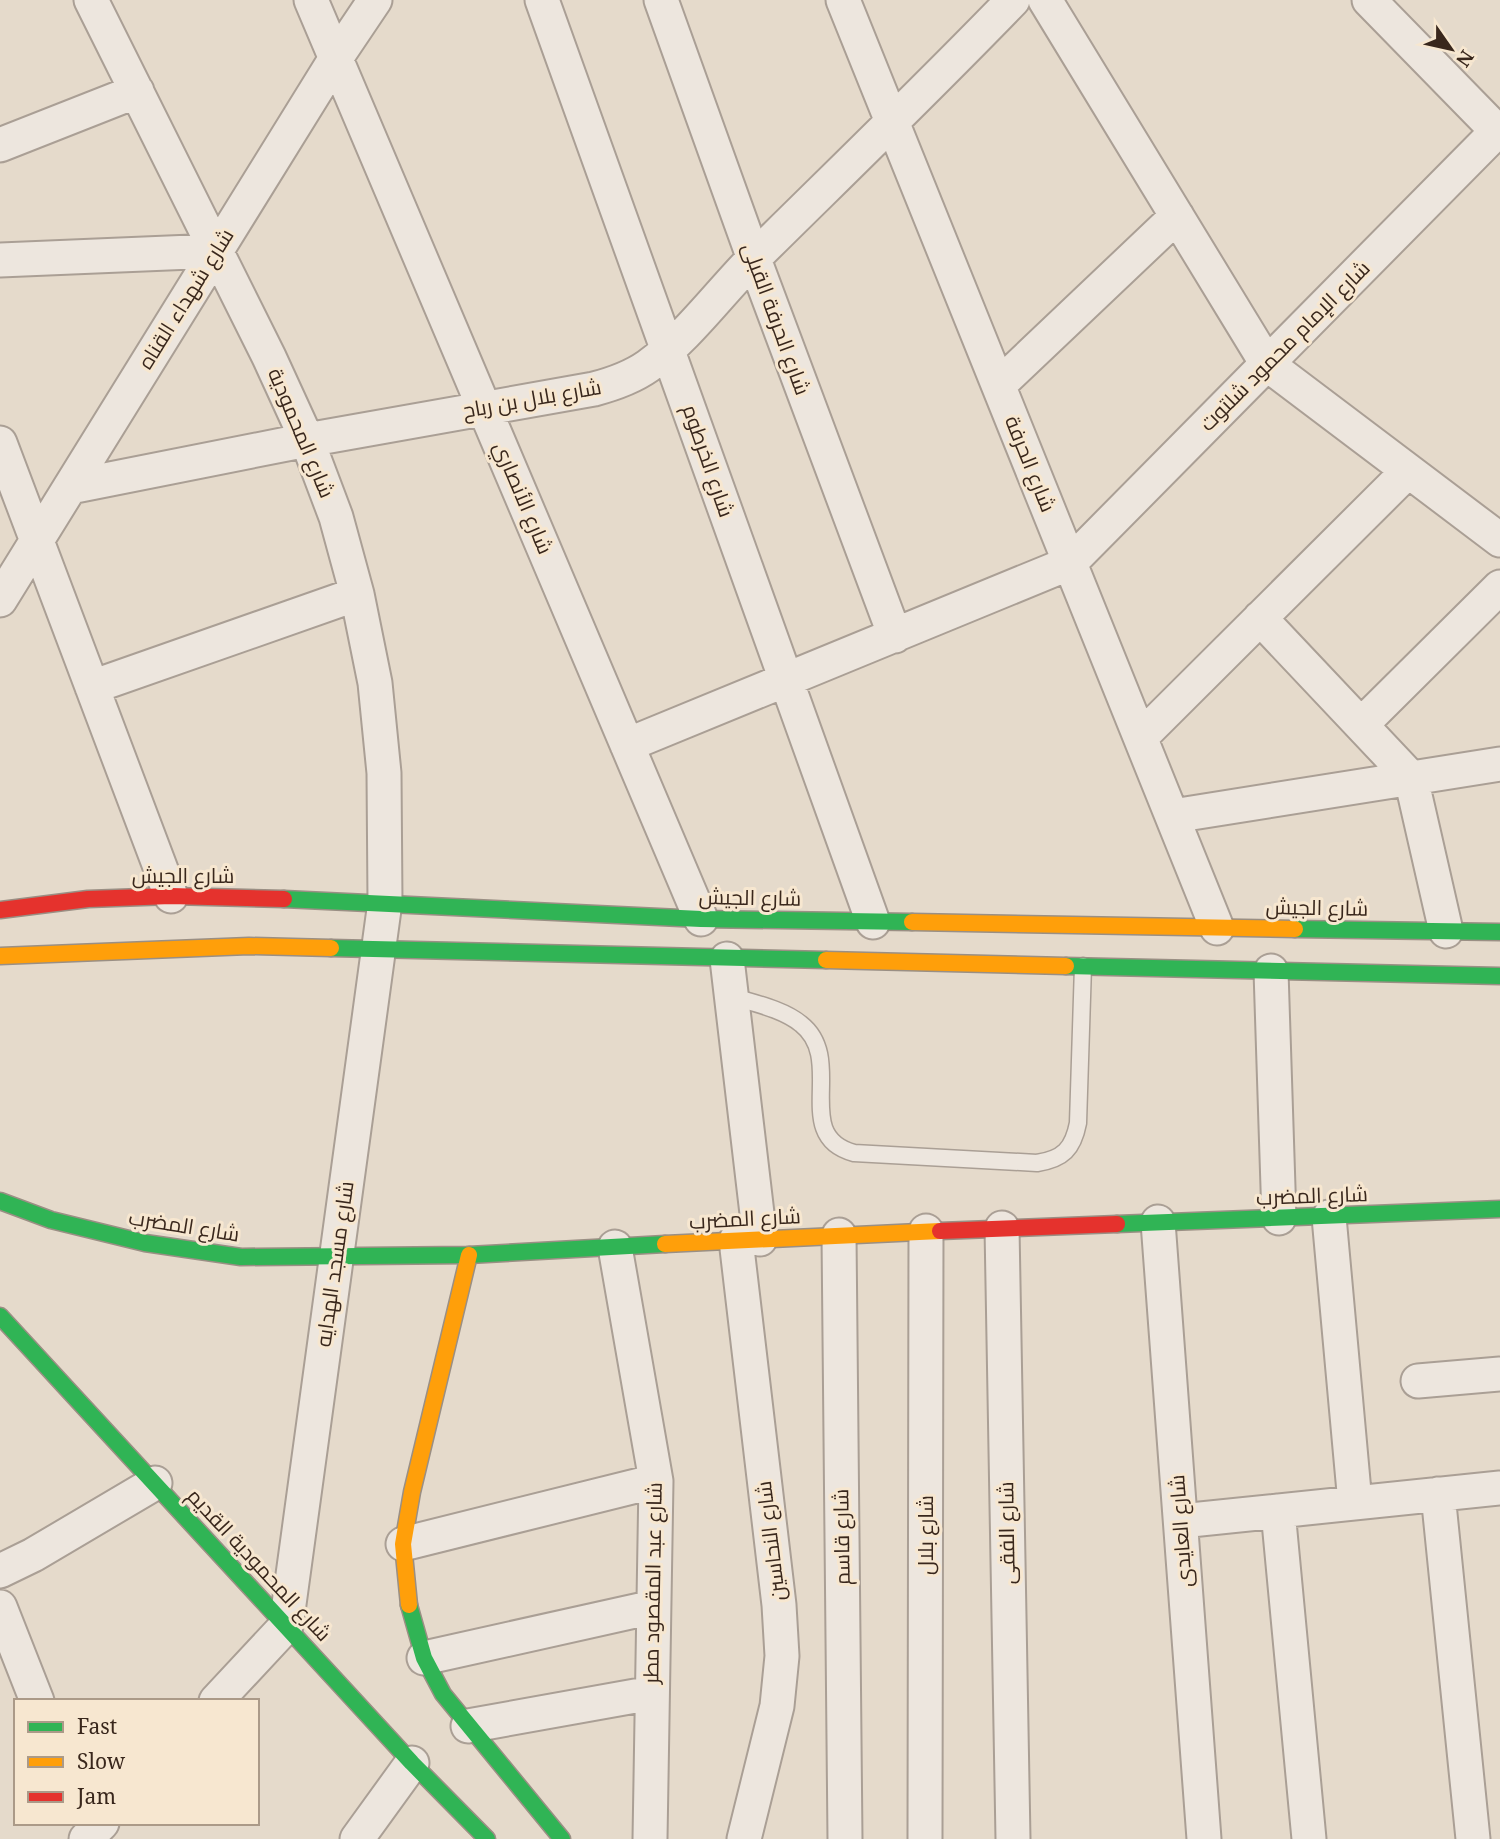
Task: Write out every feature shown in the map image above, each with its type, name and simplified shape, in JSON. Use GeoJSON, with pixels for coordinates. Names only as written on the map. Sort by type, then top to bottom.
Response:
{"type":"FeatureCollection","features":[{"type":"Feature","properties":{"kind":"main road","name":"شارع الجيش"},"geometry":{"type":"LineString","coordinates":[[0,910],[88,899],[171,896],[384,902],[701,919],[1500,932]]}},
{"type":"Feature","properties":{"kind":"main road"},"geometry":{"type":"LineString","coordinates":[[0,956],[249,946],[1500,976]]}},
{"type":"Feature","properties":{"kind":"main road","name":"شارع المضرب"},"geometry":{"type":"LineString","coordinates":[[0,1201],[51,1220],[145,1243],[241,1258],[469,1255],[926,1231],[1500,1209]]}},
{"type":"Feature","properties":{"kind":"main road"},"geometry":{"type":"LineString","coordinates":[[469,1255],[412,1492],[403,1544],[408,1602],[424,1658],[443,1694],[562,1839]]}},
{"type":"Feature","properties":{"kind":"main road","name":"شارع المحمودية القديم"},"geometry":{"type":"LineString","coordinates":[[1,1317],[412,1763],[487,1839]]}},
{"type":"Feature","properties":{"kind":"street","name":"شارع المحمودية"},"geometry":{"type":"LineString","coordinates":[[91,0],[269,357],[307,440],[336,517],[358,594],[375,683],[384,773],[384,902]]}},
{"type":"Feature","properties":{"kind":"street","name":"شارع الأنصاري"},"geometry":{"type":"LineString","coordinates":[[312,0],[701,919]]}},
{"type":"Feature","properties":{"kind":"street","name":"شارع شهداء القناه"},"geometry":{"type":"LineString","coordinates":[[0,600],[336,58],[375,0]]}},
{"type":"Feature","properties":{"kind":"street","name":"شارع الخرطوم"},"geometry":{"type":"LineString","coordinates":[[542,0],[873,922]]}},
{"type":"Feature","properties":{"kind":"street","name":"شارع الحرفة القبلى"},"geometry":{"type":"LineString","coordinates":[[661,0],[754,259],[895,636]]}},
{"type":"Feature","properties":{"kind":"street","name":"شارع الحرفة"},"geometry":{"type":"LineString","coordinates":[[843,0],[1217,928]]}},
{"type":"Feature","properties":{"kind":"street","name":"شارع بلال بن رباح"},"geometry":{"type":"LineString","coordinates":[[70,487],[307,440],[594,389],[622,381],[647,367],[669,348],[754,259],[892,124],[1013,0]]}},
{"type":"Feature","properties":{"kind":"street"},"geometry":{"type":"LineString","coordinates":[[1045,0],[1267,364],[1499,537]]}},
{"type":"Feature","properties":{"kind":"street"},"geometry":{"type":"LineString","coordinates":[[1369,0],[1499,131]]}},
{"type":"Feature","properties":{"kind":"street"},"geometry":{"type":"LineString","coordinates":[[0,145],[137,91]]}},
{"type":"Feature","properties":{"kind":"street","name":"شارع الإمام محمود شلتوت"},"geometry":{"type":"LineString","coordinates":[[1070,563],[1499,131]]}},
{"type":"Feature","properties":{"kind":"street"},"geometry":{"type":"LineString","coordinates":[[999,385],[1177,216]]}},
{"type":"Feature","properties":{"kind":"street"},"geometry":{"type":"LineString","coordinates":[[0,260],[216,251]]}},
{"type":"Feature","properties":{"kind":"street"},"geometry":{"type":"LineString","coordinates":[[0,443],[10,498],[37,541],[171,896]]}},
{"type":"Feature","properties":{"kind":"street"},"geometry":{"type":"LineString","coordinates":[[1141,737],[1408,471]]}},
{"type":"Feature","properties":{"kind":"street"},"geometry":{"type":"LineString","coordinates":[[627,745],[1070,563]]}},
{"type":"Feature","properties":{"kind":"street"},"geometry":{"type":"LineString","coordinates":[[1361,725],[1500,587]]}},
{"type":"Feature","properties":{"kind":"street"},"geometry":{"type":"LineString","coordinates":[[92,687],[358,594]]}},
{"type":"Feature","properties":{"kind":"street"},"geometry":{"type":"LineString","coordinates":[[1260,618],[1412,778],[1446,931]]}},
{"type":"Feature","properties":{"kind":"street"},"geometry":{"type":"LineString","coordinates":[[1173,816],[1500,764]]}},
{"type":"Feature","properties":{"kind":"street","name":"شارع مسجد الهدايه"},"geometry":{"type":"LineString","coordinates":[[286,1626],[384,902]]}},
{"type":"Feature","properties":{"kind":"street","name":"شارع النحاسين"},"geometry":{"type":"LineString","coordinates":[[727,958],[782,1656],[777,1706],[744,1839]]}},
{"type":"Feature","properties":{"kind":"street"},"geometry":{"type":"LineString","coordinates":[[1271,971],[1279,1219]]}},
{"type":"Feature","properties":{"kind":"street"},"geometry":{"type":"LineString","coordinates":[[1329,1217],[1355,1503]]}},
{"type":"Feature","properties":{"kind":"street","name":"شارع العايدى"},"geometry":{"type":"LineString","coordinates":[[1158,1222],[1204,1839]]}},
{"type":"Feature","properties":{"kind":"street","name":"شارع الفقى"},"geometry":{"type":"LineString","coordinates":[[1002,1228],[1013,1839]]}},
{"type":"Feature","properties":{"kind":"street","name":"شارع بلال"},"geometry":{"type":"LineString","coordinates":[[925,1839],[926,1231]]}},
{"type":"Feature","properties":{"kind":"street","name":"شارع قاسم"},"geometry":{"type":"LineString","coordinates":[[839,1235],[845,1839]]}},
{"type":"Feature","properties":{"kind":"street","name":"شارع عبد المقصود مطر"},"geometry":{"type":"LineString","coordinates":[[614,1247],[656,1481],[650,1839]]}},
{"type":"Feature","properties":{"kind":"street"},"geometry":{"type":"LineString","coordinates":[[1418,1381],[1500,1374]]}},
{"type":"Feature","properties":{"kind":"street"},"geometry":{"type":"LineString","coordinates":[[403,1544],[656,1481]]}},
{"type":"Feature","properties":{"kind":"street"},"geometry":{"type":"LineString","coordinates":[[0,1571],[33,1555],[155,1483]]}},
{"type":"Feature","properties":{"kind":"street"},"geometry":{"type":"LineString","coordinates":[[1181,1521],[1500,1488]]}},
{"type":"Feature","properties":{"kind":"street"},"geometry":{"type":"LineString","coordinates":[[1438,1494],[1473,1839]]}},
{"type":"Feature","properties":{"kind":"street"},"geometry":{"type":"LineString","coordinates":[[1278,1511],[1309,1839]]}},
{"type":"Feature","properties":{"kind":"street"},"geometry":{"type":"LineString","coordinates":[[0,1607],[36,1699]]}},
{"type":"Feature","properties":{"kind":"street"},"geometry":{"type":"LineString","coordinates":[[424,1658],[653,1607]]}},
{"type":"Feature","properties":{"kind":"street"},"geometry":{"type":"LineString","coordinates":[[218,1699],[286,1626]]}},
{"type":"Feature","properties":{"kind":"street"},"geometry":{"type":"LineString","coordinates":[[468,1726],[652,1693]]}},
{"type":"Feature","properties":{"kind":"street"},"geometry":{"type":"LineString","coordinates":[[357,1839],[412,1763]]}},
{"type":"Feature","properties":{"kind":"lane"},"geometry":{"type":"LineString","coordinates":[[731,996],[785,1014],[802,1024],[814,1040],[821,1059],[822,1127],[829,1140],[840,1149],[854,1153],[1037,1163],[1053,1160],[1066,1152],[1075,1139],[1078,1123],[1083,966]]}},
{"type":"Feature","properties":{"kind":"traffic: fast"},"geometry":{"type":"LineString","coordinates":[[284,899],[701,919],[912,922]]}},
{"type":"Feature","properties":{"kind":"traffic: fast"},"geometry":{"type":"LineString","coordinates":[[1295,929],[1500,932]]}},
{"type":"Feature","properties":{"kind":"traffic: fast"},"geometry":{"type":"LineString","coordinates":[[331,948],[826,960]]}},
{"type":"Feature","properties":{"kind":"traffic: fast"},"geometry":{"type":"LineString","coordinates":[[1066,966],[1500,976]]}},
{"type":"Feature","properties":{"kind":"traffic: fast"},"geometry":{"type":"LineString","coordinates":[[0,1201],[51,1220],[145,1243],[241,1257],[469,1255],[665,1244]]}},
{"type":"Feature","properties":{"kind":"traffic: fast"},"geometry":{"type":"LineString","coordinates":[[1117,1224],[1500,1209]]}},
{"type":"Feature","properties":{"kind":"traffic: fast"},"geometry":{"type":"LineString","coordinates":[[0,1316],[412,1763],[487,1839]]}},
{"type":"Feature","properties":{"kind":"traffic: fast"},"geometry":{"type":"LineString","coordinates":[[409,1605],[424,1658],[443,1694],[562,1839]]}},
{"type":"Feature","properties":{"kind":"traffic: slow"},"geometry":{"type":"LineString","coordinates":[[912,922],[1295,929]]}},
{"type":"Feature","properties":{"kind":"traffic: slow"},"geometry":{"type":"LineString","coordinates":[[0,956],[249,946],[331,948]]}},
{"type":"Feature","properties":{"kind":"traffic: slow"},"geometry":{"type":"LineString","coordinates":[[826,960],[1066,966]]}},
{"type":"Feature","properties":{"kind":"traffic: slow"},"geometry":{"type":"LineString","coordinates":[[665,1244],[940,1231]]}},
{"type":"Feature","properties":{"kind":"traffic: slow"},"geometry":{"type":"LineString","coordinates":[[409,1605],[403,1544],[412,1492],[469,1255]]}},
{"type":"Feature","properties":{"kind":"traffic: jam"},"geometry":{"type":"LineString","coordinates":[[0,910],[88,899],[171,896],[284,899]]}},
{"type":"Feature","properties":{"kind":"traffic: jam"},"geometry":{"type":"LineString","coordinates":[[940,1231],[1117,1224]]}}]}
